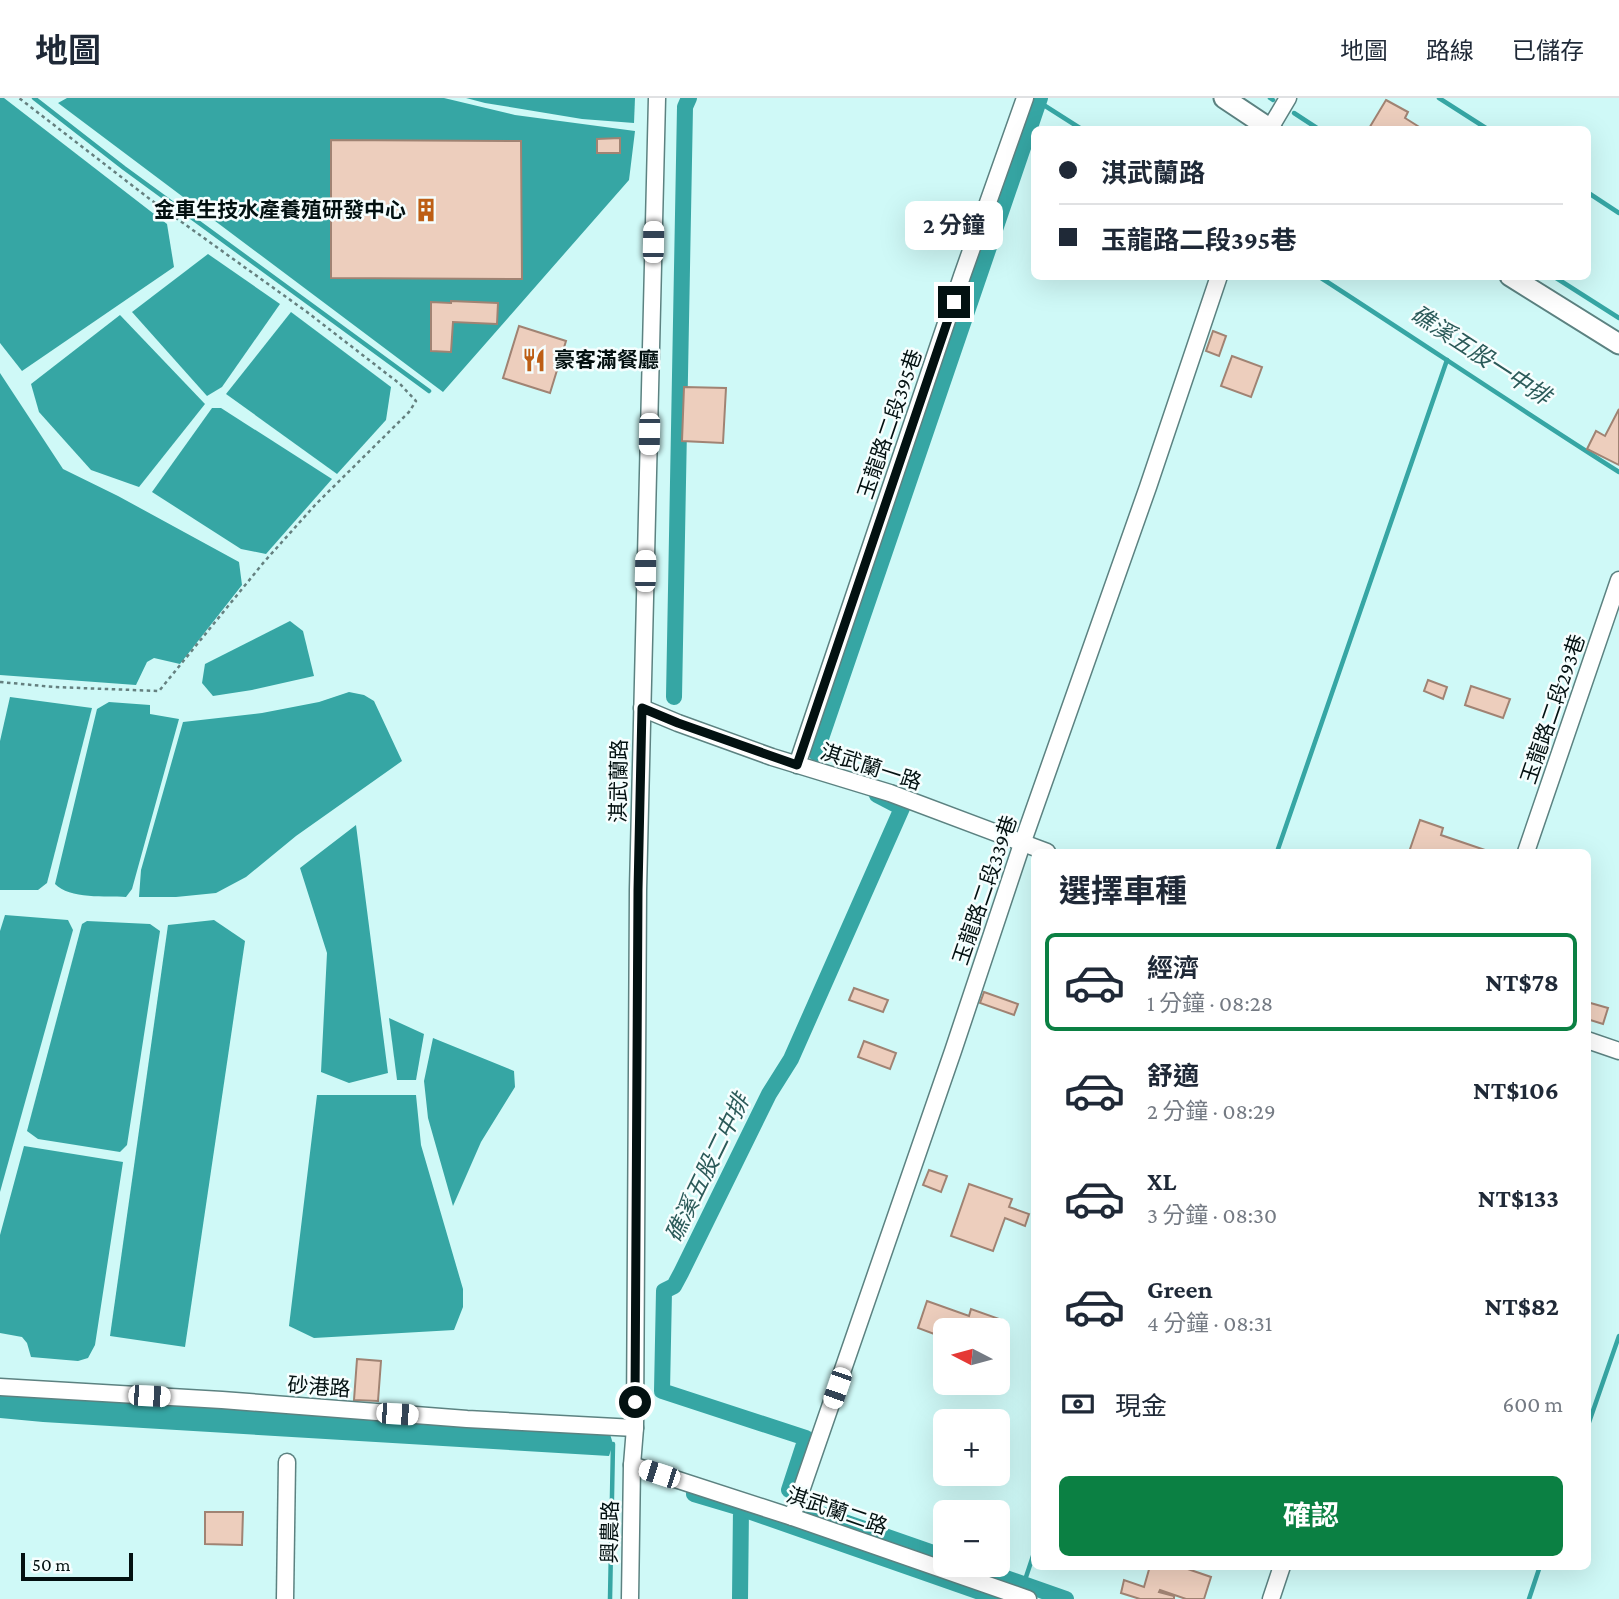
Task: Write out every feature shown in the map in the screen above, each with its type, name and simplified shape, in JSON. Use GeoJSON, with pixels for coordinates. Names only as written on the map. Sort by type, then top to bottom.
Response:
{"type":"FeatureCollection","features":[{"type":"Feature","properties":{"kind":"main road"},"geometry":{"type":"LineString","coordinates":[[1224,98],[1266,126]]}},
{"type":"Feature","properties":{"kind":"main road"},"geometry":{"type":"LineString","coordinates":[[1516,280],[1619,344]]}},
{"type":"Feature","properties":{"kind":"street","name":"淇武蘭路"},"geometry":{"type":"LineString","coordinates":[[632,1465],[635,1428],[638,890],[657,98]]}},
{"type":"Feature","properties":{"kind":"street","name":"玉龍路二段395巷"},"geometry":{"type":"LineString","coordinates":[[797,765],[1025,98]]}},
{"type":"Feature","properties":{"kind":"street"},"geometry":{"type":"LineString","coordinates":[[1272,126],[1288,98]]}},
{"type":"Feature","properties":{"kind":"street","name":"玉龍路二段339巷"},"geometry":{"type":"LineString","coordinates":[[792,1517],[1218,280]]}},
{"type":"Feature","properties":{"kind":"street","name":"玉龍路二段293巷"},"geometry":{"type":"LineString","coordinates":[[1527,849],[1619,580]]}},
{"type":"Feature","properties":{"kind":"street","name":"淇武蘭一路"},"geometry":{"type":"LineString","coordinates":[[642,708],[797,765],[890,793],[1038,849]]}},
{"type":"Feature","properties":{"kind":"street"},"geometry":{"type":"LineString","coordinates":[[1591,1041],[1619,1051]]}},
{"type":"Feature","properties":{"kind":"street","name":"砂港路"},"geometry":{"type":"LineString","coordinates":[[0,1387],[635,1428]]}},
{"type":"Feature","properties":{"kind":"street"},"geometry":{"type":"LineString","coordinates":[[285,1599],[287,1462]]}},
{"type":"Feature","properties":{"kind":"street","name":"淇武蘭二路"},"geometry":{"type":"LineString","coordinates":[[632,1465],[1028,1599]]}},
{"type":"Feature","properties":{"kind":"street","name":"興農路"},"geometry":{"type":"LineString","coordinates":[[630,1599],[632,1465]]}},
{"type":"Feature","properties":{"kind":"street"},"geometry":{"type":"LineString","coordinates":[[1271,1599],[1281,1570]]}},
{"type":"Feature","properties":{"kind":"path"},"geometry":{"type":"LineString","coordinates":[[0,682],[159,691],[307,513],[409,412],[416,401],[400,384],[307,312],[150,200],[19,98]]}},
{"type":"Feature","properties":{"kind":"water"},"geometry":{"type":"Polygon","coordinates":[[[0,98],[4,98],[167,224],[174,267],[22,371],[0,343],[0,98]]]}},
{"type":"Feature","properties":{"kind":"water"},"geometry":{"type":"Polygon","coordinates":[[[67,98],[444,98],[515,115],[635,131],[629,180],[443,392],[58,103],[67,98]]]}},
{"type":"Feature","properties":{"kind":"water"},"geometry":{"type":"Polygon","coordinates":[[[466,98],[635,98],[634,123],[582,119],[466,98]]]}},
{"type":"Feature","properties":{"kind":"water"},"geometry":{"type":"Polygon","coordinates":[[[208,254],[280,304],[222,387],[207,396],[132,312],[208,254]]]}},
{"type":"Feature","properties":{"kind":"water"},"geometry":{"type":"Polygon","coordinates":[[[291,312],[391,387],[386,420],[337,474],[226,394],[291,312]]]}},
{"type":"Feature","properties":{"kind":"water"},"geometry":{"type":"Polygon","coordinates":[[[120,315],[205,404],[139,487],[91,470],[39,412],[31,384],[120,315]]]}},
{"type":"Feature","properties":{"kind":"water"},"geometry":{"type":"Polygon","coordinates":[[[0,373],[63,469],[239,562],[242,585],[180,664],[154,658],[147,662],[136,685],[0,675],[0,373]]]}},
{"type":"Feature","properties":{"kind":"water"},"geometry":{"type":"Polygon","coordinates":[[[212,408],[221,408],[332,479],[266,554],[241,549],[152,492],[212,408]]]}},
{"type":"Feature","properties":{"kind":"water"},"geometry":{"type":"Polygon","coordinates":[[[290,621],[303,631],[314,676],[213,696],[202,683],[205,664],[290,621]]]}},
{"type":"Feature","properties":{"kind":"water"},"geometry":{"type":"Polygon","coordinates":[[[349,692],[364,695],[374,701],[402,761],[296,836],[246,877],[216,893],[139,897],[141,870],[183,722],[262,713],[319,702],[349,692]]]}},
{"type":"Feature","properties":{"kind":"water"},"geometry":{"type":"Polygon","coordinates":[[[10,697],[92,708],[47,883],[38,890],[0,890],[0,741],[10,697]]]}},
{"type":"Feature","properties":{"kind":"water"},"geometry":{"type":"Polygon","coordinates":[[[109,702],[150,705],[150,714],[179,719],[132,889],[126,897],[79,894],[61,889],[55,884],[97,709],[109,702]]]}},
{"type":"Feature","properties":{"kind":"water"},"geometry":{"type":"Polygon","coordinates":[[[356,825],[388,1073],[349,1083],[321,1072],[327,953],[300,868],[356,825]]]}},
{"type":"Feature","properties":{"kind":"water"},"geometry":{"type":"Polygon","coordinates":[[[5,915],[68,920],[73,930],[0,1192],[0,931],[5,915]]]}},
{"type":"Feature","properties":{"kind":"water"},"geometry":{"type":"Polygon","coordinates":[[[214,920],[245,941],[185,1347],[110,1336],[168,925],[214,920]]]}},
{"type":"Feature","properties":{"kind":"water"},"geometry":{"type":"Polygon","coordinates":[[[87,921],[150,924],[160,931],[127,1145],[120,1152],[38,1139],[27,1131],[82,924],[87,921]]]}},
{"type":"Feature","properties":{"kind":"water"},"geometry":{"type":"Polygon","coordinates":[[[389,1018],[424,1034],[416,1080],[397,1080],[389,1018]]]}},
{"type":"Feature","properties":{"kind":"water"},"geometry":{"type":"Polygon","coordinates":[[[433,1038],[514,1071],[515,1087],[481,1142],[453,1206],[428,1118],[424,1081],[433,1038]]]}},
{"type":"Feature","properties":{"kind":"water"},"geometry":{"type":"Polygon","coordinates":[[[317,1095],[416,1095],[421,1145],[463,1289],[463,1307],[454,1330],[314,1338],[289,1326],[317,1095]]]}},
{"type":"Feature","properties":{"kind":"water"},"geometry":{"type":"Polygon","coordinates":[[[24,1146],[123,1162],[95,1345],[88,1358],[78,1361],[31,1357],[22,1337],[0,1333],[0,1235],[24,1146]]]}},
{"type":"Feature","properties":{"kind":"water"},"geometry":{"type":"Polygon","coordinates":[[[0,1394],[610,1434],[613,1444],[609,1456],[43,1422],[0,1418],[0,1394]]]}},
{"type":"Feature","properties":{"kind":"building"},"geometry":{"type":"Polygon","coordinates":[[[1386,100],[1408,112],[1405,118],[1418,126],[1370,126],[1386,100]]]}},
{"type":"Feature","properties":{"kind":"building"},"geometry":{"type":"Polygon","coordinates":[[[620,138],[620,153],[597,153],[597,139],[620,138]]]}},
{"type":"Feature","properties":{"kind":"building","name":"金車生技水產養殖研發中心"},"geometry":{"type":"Polygon","coordinates":[[[331,140],[521,141],[522,279],[331,278],[331,140]]]}},
{"type":"Feature","properties":{"kind":"building"},"geometry":{"type":"Polygon","coordinates":[[[431,302],[498,303],[497,324],[453,322],[451,352],[431,351],[431,302]]]}},
{"type":"Feature","properties":{"kind":"building","name":"豪客滿餐廳"},"geometry":{"type":"Polygon","coordinates":[[[519,326],[566,341],[550,393],[503,378],[519,326]]]}},
{"type":"Feature","properties":{"kind":"building"},"geometry":{"type":"Polygon","coordinates":[[[1213,331],[1226,336],[1219,356],[1206,351],[1213,331]]]}},
{"type":"Feature","properties":{"kind":"building"},"geometry":{"type":"Polygon","coordinates":[[[1232,356],[1262,367],[1251,397],[1221,386],[1232,356]]]}},
{"type":"Feature","properties":{"kind":"building"},"geometry":{"type":"Polygon","coordinates":[[[684,387],[726,388],[723,443],[682,441],[684,387]]]}},
{"type":"Feature","properties":{"kind":"building"},"geometry":{"type":"Polygon","coordinates":[[[1619,409],[1619,465],[1587,449],[1596,431],[1605,436],[1619,409]]]}},
{"type":"Feature","properties":{"kind":"building"},"geometry":{"type":"Polygon","coordinates":[[[1428,680],[1447,687],[1443,699],[1424,691],[1428,680]]]}},
{"type":"Feature","properties":{"kind":"building"},"geometry":{"type":"Polygon","coordinates":[[[1471,686],[1510,699],[1503,718],[1465,705],[1471,686]]]}},
{"type":"Feature","properties":{"kind":"building"},"geometry":{"type":"Polygon","coordinates":[[[1420,820],[1443,828],[1441,835],[1482,849],[1410,849],[1420,820]]]}},
{"type":"Feature","properties":{"kind":"building"},"geometry":{"type":"Polygon","coordinates":[[[854,988],[888,1000],[883,1012],[849,1000],[854,988]]]}},
{"type":"Feature","properties":{"kind":"building"},"geometry":{"type":"Polygon","coordinates":[[[984,992],[1018,1004],[1014,1015],[980,1003],[984,992]]]}},
{"type":"Feature","properties":{"kind":"building"},"geometry":{"type":"Polygon","coordinates":[[[1591,1003],[1608,1008],[1603,1024],[1591,1020],[1591,1003]]]}},
{"type":"Feature","properties":{"kind":"building"},"geometry":{"type":"Polygon","coordinates":[[[864,1041],[896,1053],[890,1069],[858,1057],[864,1041]]]}},
{"type":"Feature","properties":{"kind":"building"},"geometry":{"type":"Polygon","coordinates":[[[929,1170],[947,1176],[941,1192],[923,1185],[929,1170]]]}},
{"type":"Feature","properties":{"kind":"building"},"geometry":{"type":"Polygon","coordinates":[[[969,1184],[1012,1199],[1009,1207],[1029,1214],[1025,1226],[1005,1218],[993,1251],[951,1236],[969,1184]]]}},
{"type":"Feature","properties":{"kind":"building"},"geometry":{"type":"Polygon","coordinates":[[[927,1301],[969,1316],[971,1309],[996,1318],[933,1318],[933,1334],[918,1328],[927,1301]]]}},
{"type":"Feature","properties":{"kind":"building"},"geometry":{"type":"Polygon","coordinates":[[[357,1359],[381,1361],[378,1401],[354,1400],[357,1359]]]}},
{"type":"Feature","properties":{"kind":"building"},"geometry":{"type":"Polygon","coordinates":[[[205,1512],[243,1512],[242,1545],[205,1544],[205,1512]]]}},
{"type":"Feature","properties":{"kind":"building"},"geometry":{"type":"Polygon","coordinates":[[[1149,1570],[1191,1570],[1211,1577],[1204,1599],[1186,1599],[1160,1590],[1159,1592],[1174,1596],[1174,1599],[1140,1599],[1121,1593],[1124,1580],[1144,1587],[1149,1570]]]}},
{"type":"Feature","properties":{"kind":"waterway"},"geometry":{"type":"LineString","coordinates":[[34,98],[124,168],[429,391]]}},
{"type":"Feature","properties":{"kind":"waterway"},"geometry":{"type":"LineString","coordinates":[[684,98],[685,107]]}},
{"type":"Feature","properties":{"kind":"waterway"},"geometry":{"type":"LineString","coordinates":[[674,697],[685,107],[689,98]]}},
{"type":"Feature","properties":{"kind":"waterway"},"geometry":{"type":"LineString","coordinates":[[816,753],[1040,98]]}},
{"type":"Feature","properties":{"kind":"waterway"},"geometry":{"type":"LineString","coordinates":[[1439,98],[1483,126]]}},
{"type":"Feature","properties":{"kind":"waterway","name":"礁溪五股一中排"},"geometry":{"type":"LineString","coordinates":[[1039,102],[1077,126]]}},
{"type":"Feature","properties":{"kind":"waterway"},"geometry":{"type":"LineString","coordinates":[[1294,113],[1314,126]]}},
{"type":"Feature","properties":{"kind":"waterway"},"geometry":{"type":"LineString","coordinates":[[1591,195],[1619,213]]}},
{"type":"Feature","properties":{"kind":"waterway","name":"礁溪五股一中排"},"geometry":{"type":"LineString","coordinates":[[1324,280],[1619,472]]}},
{"type":"Feature","properties":{"kind":"waterway"},"geometry":{"type":"LineString","coordinates":[[1559,280],[1619,318]]}},
{"type":"Feature","properties":{"kind":"waterway"},"geometry":{"type":"LineString","coordinates":[[1278,849],[1447,360]]}},
{"type":"Feature","properties":{"kind":"waterway","name":"礁溪五股二中排"},"geometry":{"type":"LineString","coordinates":[[789,1490],[806,1438],[662,1391],[664,1291],[674,1286],[769,1094],[791,1059],[902,808],[877,795]]}},
{"type":"Feature","properties":{"kind":"waterway"},"geometry":{"type":"LineString","coordinates":[[1591,1416],[1619,1336]]}},
{"type":"Feature","properties":{"kind":"waterway"},"geometry":{"type":"LineString","coordinates":[[610,1599],[613,1444]]}},
{"type":"Feature","properties":{"kind":"waterway"},"geometry":{"type":"LineString","coordinates":[[694,1494],[741,1508],[740,1599]]}},
{"type":"Feature","properties":{"kind":"waterway","name":"礁溪五股二中排"},"geometry":{"type":"LineString","coordinates":[[807,1509],[933,1553]]}},
{"type":"Feature","properties":{"kind":"waterway"},"geometry":{"type":"LineString","coordinates":[[751,1512],[1000,1599]]}},
{"type":"Feature","properties":{"kind":"waterway"},"geometry":{"type":"LineString","coordinates":[[1023,1586],[1031,1562]]}},
{"type":"Feature","properties":{"kind":"waterway"},"geometry":{"type":"LineString","coordinates":[[1529,1599],[1539,1570]]}},
{"type":"Feature","properties":{"kind":"waterway","name":"礁溪五股二中排"},"geometry":{"type":"LineString","coordinates":[[1003,1577],[1066,1599]]}},
{"type":"Feature","properties":{"kind":"place","name":"金車生技水產養殖研發中心"},"geometry":{"type":"Point","coordinates":[426,210]}},
{"type":"Feature","properties":{"kind":"place","name":"豪客滿餐廳"},"geometry":{"type":"Point","coordinates":[534,360]}},
{"type":"Feature","properties":{"kind":"route"},"geometry":{"type":"LineString","coordinates":[[635,1402],[638,890],[642,708],[797,765],[954,302]]}}]}
